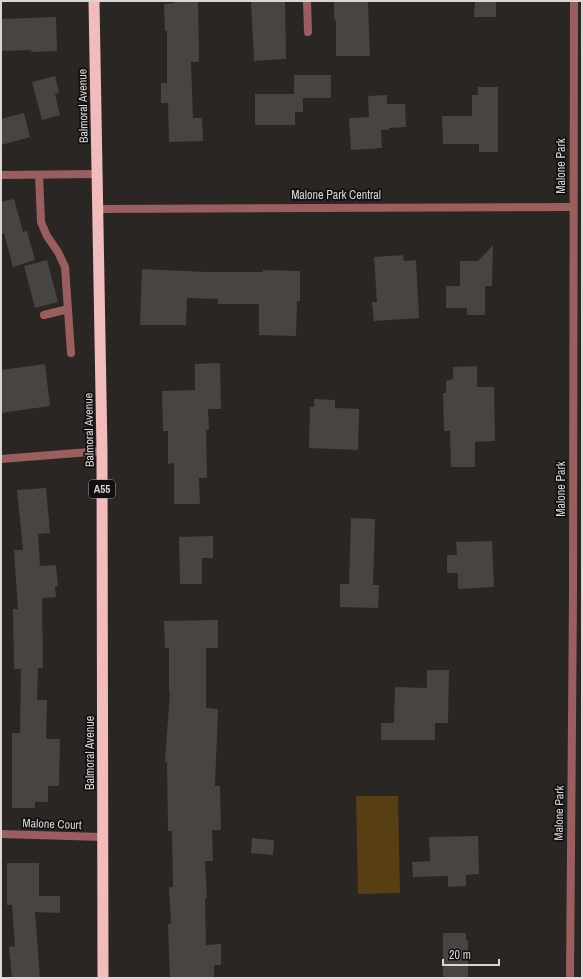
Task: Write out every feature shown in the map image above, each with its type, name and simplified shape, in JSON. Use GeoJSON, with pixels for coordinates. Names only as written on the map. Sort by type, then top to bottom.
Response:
{"type":"FeatureCollection","features":[{"type":"Feature","properties":{"kind":"highway","name":"Balmoral Avenue"},"geometry":{"type":"LineString","coordinates":[[94,1],[102,451],[102,837],[104,978]]}},
{"type":"Feature","properties":{"kind":"street"},"geometry":{"type":"LineString","coordinates":[[307,1],[308,32]]}},
{"type":"Feature","properties":{"kind":"street","name":"Malone Park"},"geometry":{"type":"LineString","coordinates":[[570,978],[573,594],[574,1]]}},
{"type":"Feature","properties":{"kind":"street"},"geometry":{"type":"LineString","coordinates":[[1,175],[97,174]]}},
{"type":"Feature","properties":{"kind":"street"},"geometry":{"type":"LineString","coordinates":[[39,175],[41,222],[47,236],[58,252],[65,267],[71,353]]}},
{"type":"Feature","properties":{"kind":"street","name":"Malone Park Central"},"geometry":{"type":"LineString","coordinates":[[98,209],[574,207]]}},
{"type":"Feature","properties":{"kind":"street"},"geometry":{"type":"LineString","coordinates":[[44,315],[68,309]]}},
{"type":"Feature","properties":{"kind":"street"},"geometry":{"type":"LineString","coordinates":[[1,459],[102,451]]}},
{"type":"Feature","properties":{"kind":"street","name":"Malone Court"},"geometry":{"type":"LineString","coordinates":[[1,834],[102,837]]}},
{"type":"Feature","properties":{"kind":"shaded area"},"geometry":{"type":"Polygon","coordinates":[[[356,796],[398,796],[400,893],[358,894],[356,796]]]}},
{"type":"Feature","properties":{"kind":"building"},"geometry":{"type":"Polygon","coordinates":[[[174,1],[198,1],[199,62],[191,62],[193,118],[202,118],[203,141],[169,142],[168,103],[161,103],[161,83],[167,83],[167,31],[165,31],[164,4],[174,3],[174,1]]]}},
{"type":"Feature","properties":{"kind":"building"},"geometry":{"type":"Polygon","coordinates":[[[251,1],[285,1],[286,59],[254,61],[251,1]]]}},
{"type":"Feature","properties":{"kind":"building"},"geometry":{"type":"Polygon","coordinates":[[[334,1],[368,1],[370,56],[336,56],[336,19],[334,20],[334,1]]]}},
{"type":"Feature","properties":{"kind":"building"},"geometry":{"type":"Polygon","coordinates":[[[475,1],[496,1],[496,17],[474,17],[475,1]]]}},
{"type":"Feature","properties":{"kind":"building"},"geometry":{"type":"Polygon","coordinates":[[[56,17],[57,51],[1,51],[1,19],[56,17]]]}},
{"type":"Feature","properties":{"kind":"building"},"geometry":{"type":"Polygon","coordinates":[[[294,75],[331,75],[331,98],[303,98],[303,112],[295,112],[295,125],[255,125],[255,94],[294,94],[294,75]]]}},
{"type":"Feature","properties":{"kind":"building"},"geometry":{"type":"Polygon","coordinates":[[[55,76],[59,93],[55,94],[60,115],[42,120],[32,82],[55,76]]]}},
{"type":"Feature","properties":{"kind":"building"},"geometry":{"type":"Polygon","coordinates":[[[478,87],[498,87],[498,152],[479,152],[479,144],[443,144],[442,116],[472,116],[472,95],[478,95],[478,87]]]}},
{"type":"Feature","properties":{"kind":"building"},"geometry":{"type":"Polygon","coordinates":[[[387,95],[387,104],[405,104],[406,127],[381,130],[382,148],[351,150],[349,118],[369,117],[368,96],[387,95]]]}},
{"type":"Feature","properties":{"kind":"building"},"geometry":{"type":"Polygon","coordinates":[[[24,113],[30,137],[1,145],[1,119],[24,113]]]}},
{"type":"Feature","properties":{"kind":"building"},"geometry":{"type":"Polygon","coordinates":[[[14,199],[23,232],[27,231],[35,260],[13,267],[4,233],[1,234],[1,202],[14,199]]]}},
{"type":"Feature","properties":{"kind":"building"},"geometry":{"type":"Polygon","coordinates":[[[493,245],[492,286],[485,286],[485,315],[467,315],[467,308],[446,308],[446,286],[460,286],[460,261],[478,261],[493,245]]]}},
{"type":"Feature","properties":{"kind":"building"},"geometry":{"type":"Polygon","coordinates":[[[403,255],[404,261],[416,260],[419,318],[374,321],[372,302],[377,302],[374,257],[403,255]]]}},
{"type":"Feature","properties":{"kind":"building"},"geometry":{"type":"Polygon","coordinates":[[[47,260],[58,302],[35,308],[24,266],[47,260]]]}},
{"type":"Feature","properties":{"kind":"building"},"geometry":{"type":"Polygon","coordinates":[[[142,269],[207,272],[263,272],[263,270],[300,271],[300,301],[297,301],[296,336],[259,335],[259,304],[218,304],[218,299],[187,298],[186,325],[140,325],[142,269]]]}},
{"type":"Feature","properties":{"kind":"building"},"geometry":{"type":"Polygon","coordinates":[[[220,363],[221,409],[208,409],[209,430],[206,430],[207,478],[199,478],[200,504],[174,504],[174,463],[168,464],[168,431],[163,431],[162,391],[195,390],[195,364],[220,363]]]}},
{"type":"Feature","properties":{"kind":"building"},"geometry":{"type":"Polygon","coordinates":[[[45,364],[50,406],[1,413],[1,370],[45,364]]]}},
{"type":"Feature","properties":{"kind":"building"},"geometry":{"type":"Polygon","coordinates":[[[477,366],[477,387],[494,387],[495,441],[475,442],[475,467],[451,467],[450,431],[444,431],[443,393],[446,393],[446,381],[453,379],[453,367],[477,366]]]}},
{"type":"Feature","properties":{"kind":"building"},"geometry":{"type":"Polygon","coordinates":[[[314,399],[335,400],[335,408],[359,409],[358,450],[309,448],[310,407],[314,407],[314,399]]]}},
{"type":"Feature","properties":{"kind":"building"},"geometry":{"type":"Polygon","coordinates":[[[46,488],[50,533],[38,534],[40,566],[56,565],[58,586],[55,587],[56,597],[42,598],[43,668],[38,668],[37,700],[47,700],[46,739],[60,739],[59,786],[48,786],[48,802],[35,802],[35,808],[12,808],[12,733],[20,733],[21,669],[14,669],[13,609],[18,609],[14,550],[23,550],[17,490],[46,488]]]}},
{"type":"Feature","properties":{"kind":"building"},"geometry":{"type":"Polygon","coordinates":[[[351,518],[375,519],[373,585],[379,585],[378,608],[340,607],[340,584],[349,584],[351,518]]]}},
{"type":"Feature","properties":{"kind":"building"},"geometry":{"type":"Polygon","coordinates":[[[213,536],[213,558],[202,558],[202,584],[180,584],[179,537],[213,536]]]}},
{"type":"Feature","properties":{"kind":"building"},"geometry":{"type":"Polygon","coordinates":[[[492,541],[494,587],[458,589],[458,573],[447,573],[447,555],[457,555],[456,542],[492,541]]]}},
{"type":"Feature","properties":{"kind":"building"},"geometry":{"type":"Polygon","coordinates":[[[218,620],[218,648],[206,648],[206,708],[218,709],[215,786],[220,786],[221,830],[212,830],[213,861],[205,861],[207,898],[205,898],[206,945],[221,944],[221,965],[214,965],[214,978],[170,978],[168,924],[171,924],[169,887],[173,887],[172,831],[168,831],[167,762],[165,762],[170,691],[169,648],[165,648],[164,621],[218,620]]]}},
{"type":"Feature","properties":{"kind":"building"},"geometry":{"type":"Polygon","coordinates":[[[427,670],[449,670],[448,723],[435,723],[435,740],[381,740],[381,723],[394,723],[395,687],[427,688],[427,670]]]}},
{"type":"Feature","properties":{"kind":"building"},"geometry":{"type":"Polygon","coordinates":[[[478,836],[479,874],[466,875],[466,886],[448,887],[448,876],[413,877],[412,862],[430,861],[429,837],[478,836]]]}},
{"type":"Feature","properties":{"kind":"building"},"geometry":{"type":"Polygon","coordinates":[[[252,838],[274,840],[273,855],[251,853],[252,838]]]}},
{"type":"Feature","properties":{"kind":"building"},"geometry":{"type":"Polygon","coordinates":[[[7,863],[39,863],[39,896],[60,896],[60,913],[35,912],[40,978],[12,978],[9,947],[15,946],[12,905],[7,905],[7,863]]]}},
{"type":"Feature","properties":{"kind":"building"},"geometry":{"type":"Polygon","coordinates":[[[443,933],[466,933],[466,940],[468,940],[468,978],[443,978],[443,933]]]}}]}
